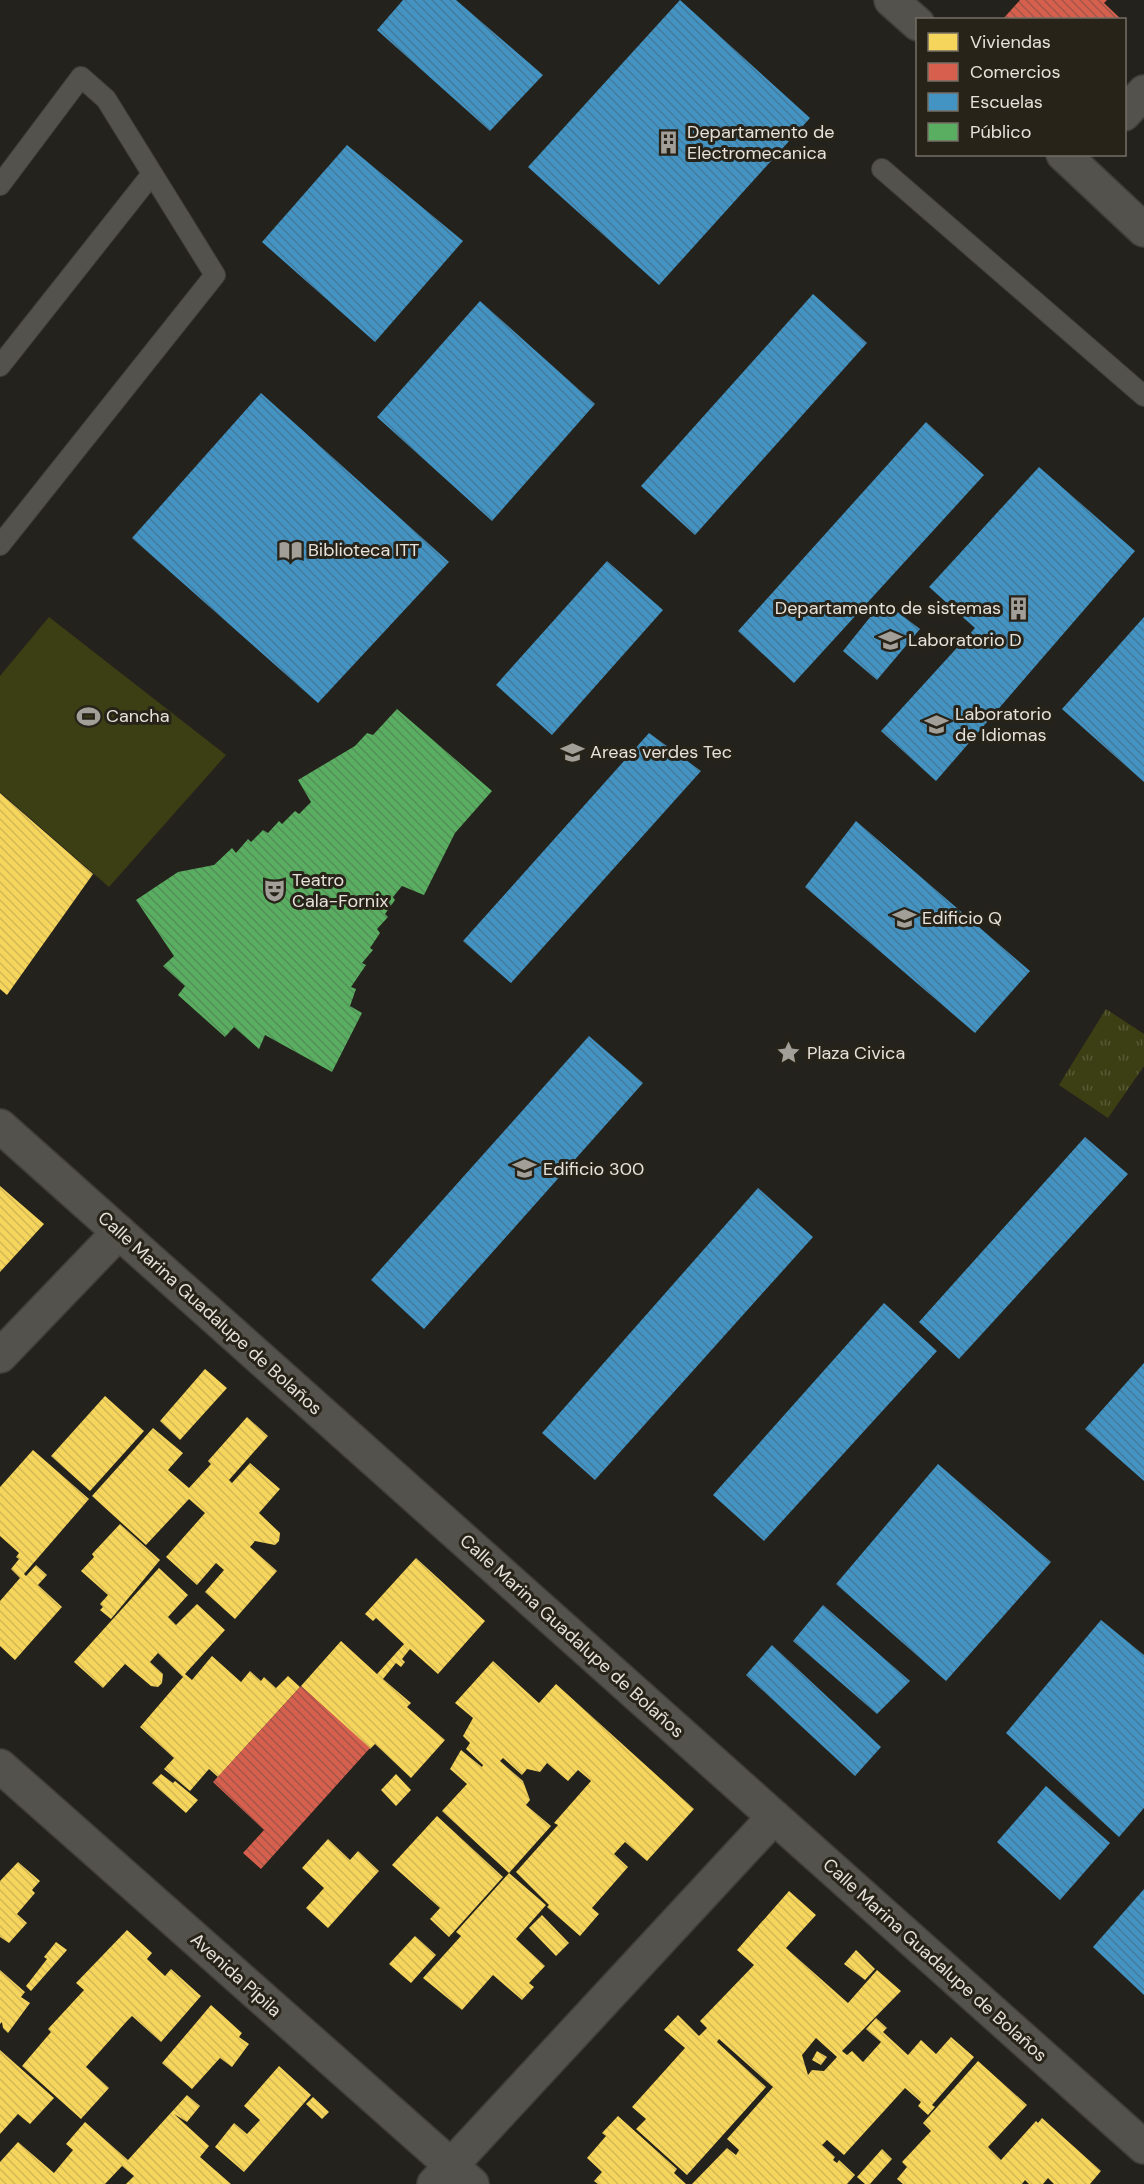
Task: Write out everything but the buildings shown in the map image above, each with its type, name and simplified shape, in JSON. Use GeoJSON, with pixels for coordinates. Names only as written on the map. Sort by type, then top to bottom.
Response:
{"type":"FeatureCollection","features":[{"type":"Feature","properties":{"kind":"street"},"geometry":{"type":"LineString","coordinates":[[891,0],[916,22]]}},
{"type":"Feature","properties":{"kind":"street"},"geometry":{"type":"LineString","coordinates":[[1126,113],[1144,92]]}},
{"type":"Feature","properties":{"kind":"street"},"geometry":{"type":"LineString","coordinates":[[1076,158],[1144,230]]}},
{"type":"Feature","properties":{"kind":"street","name":"Calle Marina Guadalupe de Bolaños"},"geometry":{"type":"LineString","coordinates":[[0,1126],[1144,2147]]}},
{"type":"Feature","properties":{"kind":"street"},"geometry":{"type":"LineString","coordinates":[[0,1356],[119,1232]]}},
{"type":"Feature","properties":{"kind":"street","name":"Avenida Pípila"},"geometry":{"type":"LineString","coordinates":[[0,1766],[453,2178]]}},
{"type":"Feature","properties":{"kind":"street"},"geometry":{"type":"LineString","coordinates":[[453,2178],[774,1816]]}},
{"type":"Feature","properties":{"kind":"lane"},"geometry":{"type":"LineString","coordinates":[[0,185],[81,77],[106,99],[215,276],[0,545]]}},
{"type":"Feature","properties":{"kind":"lane"},"geometry":{"type":"LineString","coordinates":[[882,169],[1144,396]]}},
{"type":"Feature","properties":{"kind":"lane"},"geometry":{"type":"LineString","coordinates":[[0,366],[152,174]]}},
{"type":"Feature","properties":{"kind":"green space","name":"Cancha"},"geometry":{"type":"Polygon","coordinates":[[[49,617],[226,755],[109,887],[0,792],[0,676],[49,617]]]}},
{"type":"Feature","properties":{"kind":"green space"},"geometry":{"type":"Polygon","coordinates":[[[1106,1009],[1144,1034],[1144,1066],[1108,1118],[1059,1085],[1106,1009]]]}},
{"type":"Feature","properties":{"kind":"place","name":"Departamento de Electromecanica"},"geometry":{"type":"Point","coordinates":[669,142]}},
{"type":"Feature","properties":{"kind":"place","name":"Biblioteca ITT"},"geometry":{"type":"Point","coordinates":[290,550]}},
{"type":"Feature","properties":{"kind":"place","name":"Departamento de sistemas"},"geometry":{"type":"Point","coordinates":[1019,608]}},
{"type":"Feature","properties":{"kind":"place","name":"Laboratorio D"},"geometry":{"type":"Point","coordinates":[890,640]}},
{"type":"Feature","properties":{"kind":"place","name":"Cancha"},"geometry":{"type":"Point","coordinates":[88,716]}},
{"type":"Feature","properties":{"kind":"place","name":"Laboratorio de Idiomas"},"geometry":{"type":"Point","coordinates":[937,724]}},
{"type":"Feature","properties":{"kind":"place","name":"Areas verdes Tec"},"geometry":{"type":"Point","coordinates":[572,752]}},
{"type":"Feature","properties":{"kind":"place","name":"Teatro Cala-Fornix"},"geometry":{"type":"Point","coordinates":[274,890]}},
{"type":"Feature","properties":{"kind":"place","name":"Edificio Q"},"geometry":{"type":"Point","coordinates":[904,918]}},
{"type":"Feature","properties":{"kind":"place","name":"Plaza Civica"},"geometry":{"type":"Point","coordinates":[789,1053]}},
{"type":"Feature","properties":{"kind":"place","name":"Edificio 300"},"geometry":{"type":"Point","coordinates":[525,1169]}}]}
